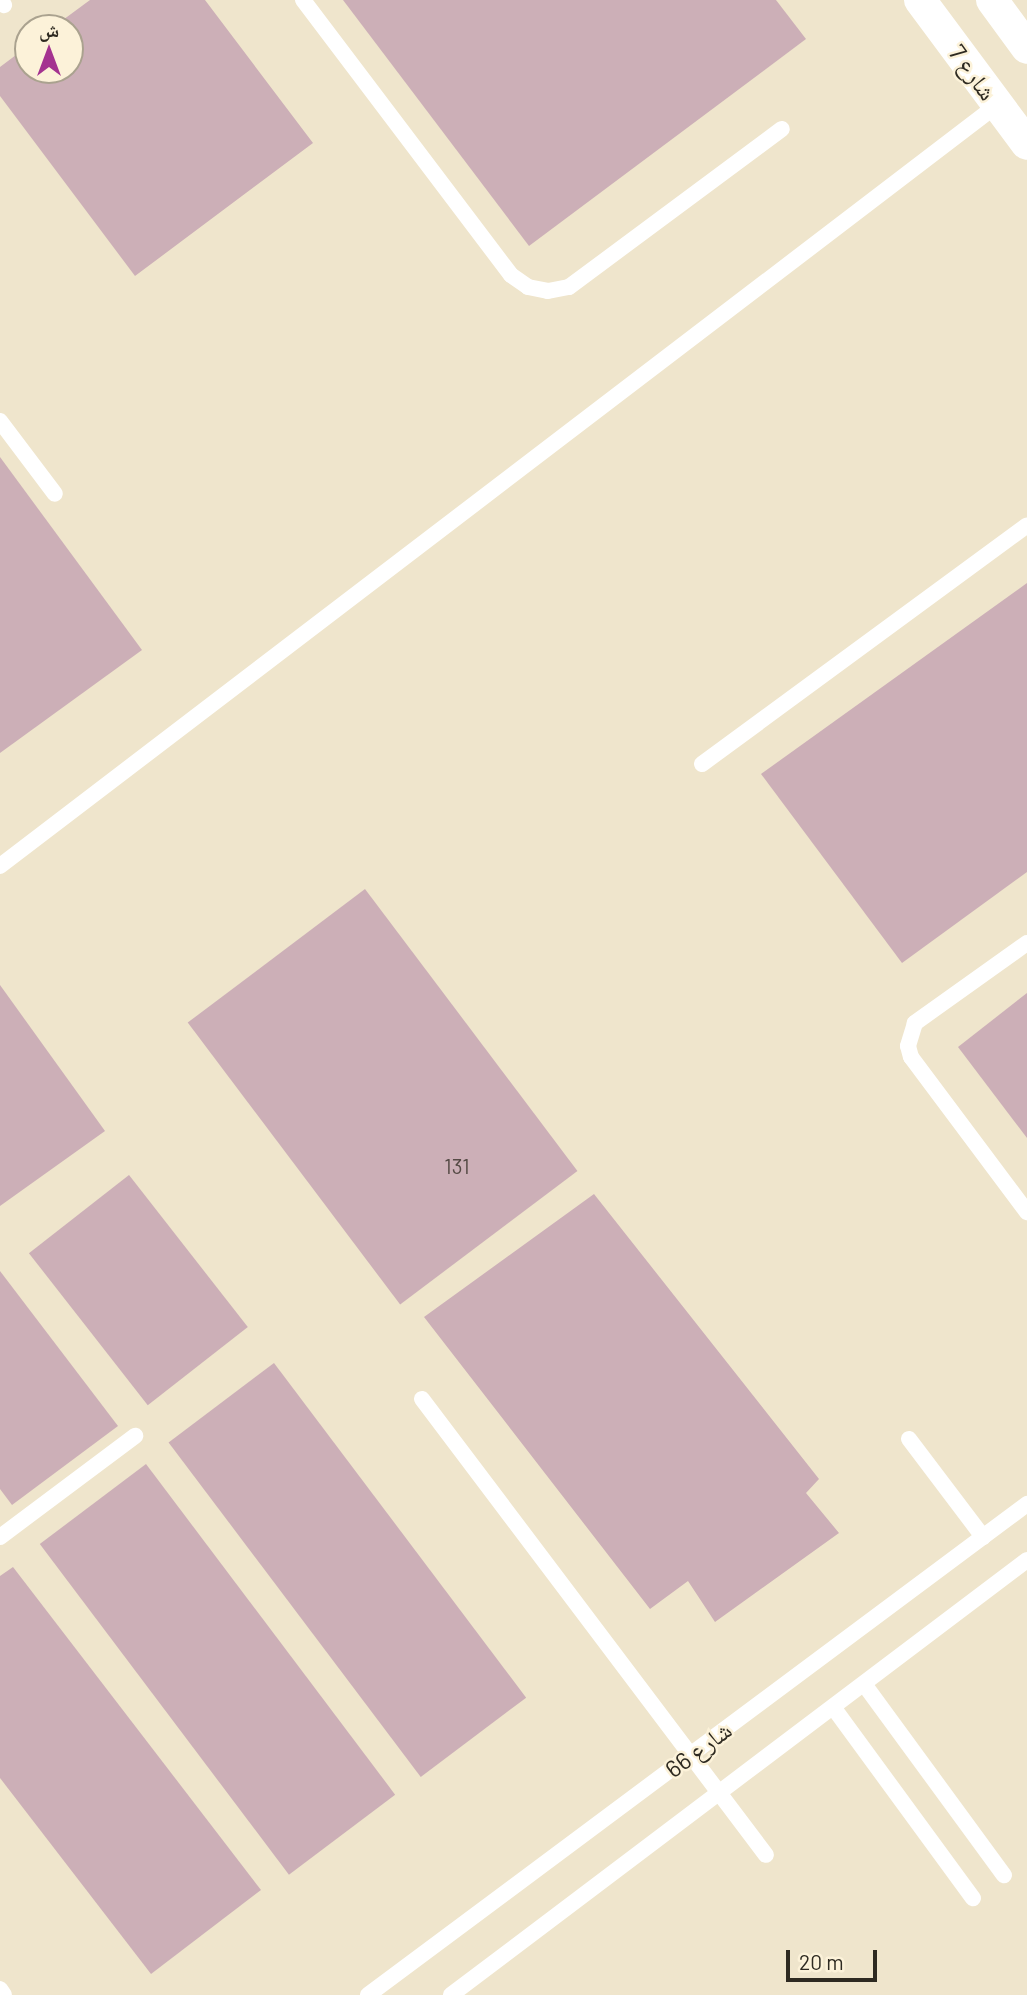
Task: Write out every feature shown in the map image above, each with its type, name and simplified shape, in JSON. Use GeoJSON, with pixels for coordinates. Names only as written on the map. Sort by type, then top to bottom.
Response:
{"type":"FeatureCollection","features":[{"type":"Feature","properties":{"kind":"street","name":"شارع 7"},"geometry":{"type":"LineString","coordinates":[[920,0],[1027,144]]}},
{"type":"Feature","properties":{"kind":"street"},"geometry":{"type":"LineString","coordinates":[[992,0],[1027,48]]}},
{"type":"Feature","properties":{"kind":"lane"},"geometry":{"type":"LineString","coordinates":[[303,0],[511,275],[528,287],[548,291],[569,287],[782,129]]}},
{"type":"Feature","properties":{"kind":"lane"},"geometry":{"type":"LineString","coordinates":[[0,866],[997,105]]}},
{"type":"Feature","properties":{"kind":"lane"},"geometry":{"type":"LineString","coordinates":[[0,421],[55,494]]}},
{"type":"Feature","properties":{"kind":"lane"},"geometry":{"type":"LineString","coordinates":[[702,764],[1027,525]]}},
{"type":"Feature","properties":{"kind":"lane"},"geometry":{"type":"LineString","coordinates":[[1027,943],[915,1023],[908,1046],[911,1057],[1027,1212]]}},
{"type":"Feature","properties":{"kind":"lane"},"geometry":{"type":"LineString","coordinates":[[422,1399],[766,1855]]}},
{"type":"Feature","properties":{"kind":"lane"},"geometry":{"type":"LineString","coordinates":[[0,1537],[135,1436]]}},
{"type":"Feature","properties":{"kind":"lane"},"geometry":{"type":"LineString","coordinates":[[909,1439],[983,1537]]}},
{"type":"Feature","properties":{"kind":"lane","name":"شارع 66"},"geometry":{"type":"LineString","coordinates":[[368,1995],[1027,1504]]}},
{"type":"Feature","properties":{"kind":"lane","name":"شارع 66"},"geometry":{"type":"LineString","coordinates":[[451,1995],[1027,1560]]}},
{"type":"Feature","properties":{"kind":"lane"},"geometry":{"type":"LineString","coordinates":[[863,1684],[1004,1875]]}},
{"type":"Feature","properties":{"kind":"lane"},"geometry":{"type":"LineString","coordinates":[[833,1707],[973,1898]]}},
{"type":"Feature","properties":{"kind":"lane"},"geometry":{"type":"LineString","coordinates":[[0,1989],[4,1995]]}},
{"type":"Feature","properties":{"kind":"building"},"geometry":{"type":"Polygon","coordinates":[[[90,0],[205,0],[313,143],[135,276],[0,96],[0,67],[14,56],[14,84],[84,84],[84,14],[71,14],[90,0]]]}},
{"type":"Feature","properties":{"kind":"building"},"geometry":{"type":"Polygon","coordinates":[[[343,0],[776,0],[806,39],[529,246],[343,0]]]}},
{"type":"Feature","properties":{"kind":"building"},"geometry":{"type":"Polygon","coordinates":[[[0,457],[142,650],[0,753],[0,457]]]}},
{"type":"Feature","properties":{"kind":"building"},"geometry":{"type":"Polygon","coordinates":[[[1027,583],[1027,872],[902,963],[761,774],[1027,583]]]}},
{"type":"Feature","properties":{"kind":"building"},"geometry":{"type":"Polygon","coordinates":[[[365,889],[577,1171],[400,1305],[188,1023],[365,889]]]}},
{"type":"Feature","properties":{"kind":"building"},"geometry":{"type":"Polygon","coordinates":[[[0,985],[105,1131],[0,1206],[0,985]]]}},
{"type":"Feature","properties":{"kind":"building"},"geometry":{"type":"Polygon","coordinates":[[[1027,993],[1027,1138],[958,1047],[1027,993]]]}},
{"type":"Feature","properties":{"kind":"building"},"geometry":{"type":"Polygon","coordinates":[[[129,1175],[248,1327],[148,1405],[29,1253],[129,1175]]]}},
{"type":"Feature","properties":{"kind":"building"},"geometry":{"type":"Polygon","coordinates":[[[594,1194],[819,1479],[806,1493],[839,1533],[715,1622],[688,1581],[650,1609],[424,1317],[594,1194]]]}},
{"type":"Feature","properties":{"kind":"building"},"geometry":{"type":"Polygon","coordinates":[[[0,1271],[118,1426],[12,1505],[0,1489],[0,1271]]]}},
{"type":"Feature","properties":{"kind":"building"},"geometry":{"type":"Polygon","coordinates":[[[274,1363],[526,1698],[421,1777],[169,1442],[274,1363]]]}},
{"type":"Feature","properties":{"kind":"building"},"geometry":{"type":"Polygon","coordinates":[[[146,1464],[395,1795],[289,1875],[40,1544],[146,1464]]]}},
{"type":"Feature","properties":{"kind":"building"},"geometry":{"type":"Polygon","coordinates":[[[13,1567],[261,1890],[151,1974],[0,1778],[0,1576],[13,1567]]]}}]}
